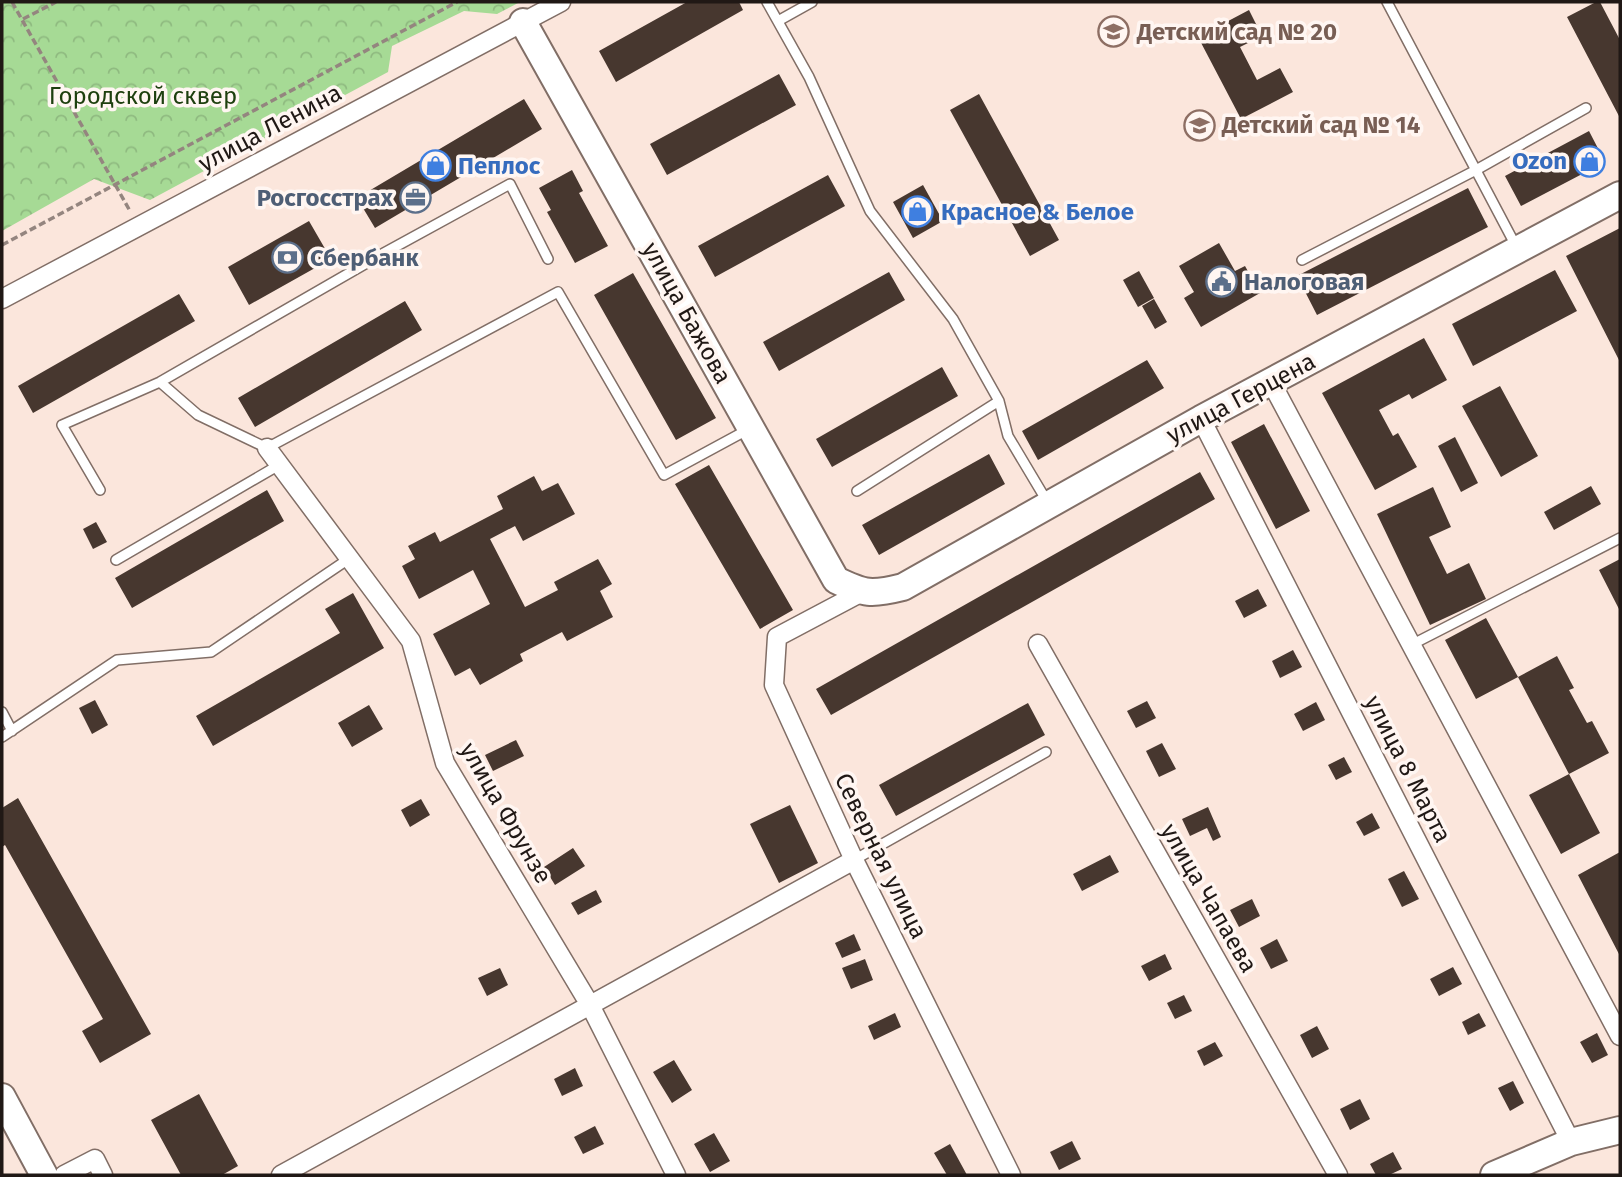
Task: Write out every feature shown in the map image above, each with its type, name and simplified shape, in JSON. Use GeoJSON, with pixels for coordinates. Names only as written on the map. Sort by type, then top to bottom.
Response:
{"type":"FeatureCollection","features":[{"type":"Feature","properties":{"kind":"street","name":"улица Ленина"},"geometry":{"type":"LineString","coordinates":[[2,299],[561,2]]}},
{"type":"Feature","properties":{"kind":"street","name":"улица Бажова"},"geometry":{"type":"LineString","coordinates":[[523,22],[836,580],[862,592]]}},
{"type":"Feature","properties":{"kind":"street","name":"улица Герцена"},"geometry":{"type":"LineString","coordinates":[[862,592],[881,593],[903,587],[1201,419],[1620,195]]}},
{"type":"Feature","properties":{"kind":"street"},"geometry":{"type":"LineString","coordinates":[[1270,382],[1620,1036]]}},
{"type":"Feature","properties":{"kind":"street","name":"улица 8 Марта"},"geometry":{"type":"LineString","coordinates":[[1201,419],[1571,1142]]}},
{"type":"Feature","properties":{"kind":"street","name":"улица Фрунзе"},"geometry":{"type":"LineString","coordinates":[[267,448],[411,641],[444,763],[590,1005],[676,1175]]}},
{"type":"Feature","properties":{"kind":"street","name":"Северная улица"},"geometry":{"type":"LineString","coordinates":[[862,592],[777,637],[774,685],[853,860],[1011,1175]]}},
{"type":"Feature","properties":{"kind":"street","name":"улица Чапаева"},"geometry":{"type":"LineString","coordinates":[[1038,644],[1338,1175]]}},
{"type":"Feature","properties":{"kind":"street"},"geometry":{"type":"LineString","coordinates":[[281,1175],[853,860]]}},
{"type":"Feature","properties":{"kind":"street"},"geometry":{"type":"LineString","coordinates":[[2,1097],[44,1175]]}},
{"type":"Feature","properties":{"kind":"street"},"geometry":{"type":"LineString","coordinates":[[1494,1175],[1571,1142],[1620,1130]]}},
{"type":"Feature","properties":{"kind":"street"},"geometry":{"type":"LineString","coordinates":[[64,1175],[95,1159],[103,1175]]}},
{"type":"Feature","properties":{"kind":"lane"},"geometry":{"type":"LineString","coordinates":[[767,2],[808,77],[870,211],[953,319],[999,401],[1008,436],[1049,505]]}},
{"type":"Feature","properties":{"kind":"lane"},"geometry":{"type":"LineString","coordinates":[[778,21],[812,2]]}},
{"type":"Feature","properties":{"kind":"lane"},"geometry":{"type":"LineString","coordinates":[[1387,2],[1518,250]]}},
{"type":"Feature","properties":{"kind":"lane"},"geometry":{"type":"LineString","coordinates":[[1303,260],[1476,170],[1586,108]]}},
{"type":"Feature","properties":{"kind":"lane"},"geometry":{"type":"LineString","coordinates":[[100,490],[62,425],[160,382],[509,184],[548,259]]}},
{"type":"Feature","properties":{"kind":"lane"},"geometry":{"type":"LineString","coordinates":[[160,382],[198,415],[267,448],[558,292],[664,475],[751,428]]}},
{"type":"Feature","properties":{"kind":"lane"},"geometry":{"type":"LineString","coordinates":[[857,491],[999,401]]}},
{"type":"Feature","properties":{"kind":"lane"},"geometry":{"type":"LineString","coordinates":[[116,560],[279,466]]}},
{"type":"Feature","properties":{"kind":"lane"},"geometry":{"type":"LineString","coordinates":[[1411,645],[1620,538]]}},
{"type":"Feature","properties":{"kind":"lane"},"geometry":{"type":"LineString","coordinates":[[2,737],[117,660],[211,652],[350,558]]}},
{"type":"Feature","properties":{"kind":"lane"},"geometry":{"type":"LineString","coordinates":[[2,712],[12,731]]}},
{"type":"Feature","properties":{"kind":"lane"},"geometry":{"type":"LineString","coordinates":[[853,860],[1046,752]]}},
{"type":"Feature","properties":{"kind":"path"},"geometry":{"type":"LineString","coordinates":[[12,2],[138,225]]}},
{"type":"Feature","properties":{"kind":"path"},"geometry":{"type":"LineString","coordinates":[[23,19],[56,2]]}},
{"type":"Feature","properties":{"kind":"path"},"geometry":{"type":"LineString","coordinates":[[2,245],[457,2]]}},
{"type":"Feature","properties":{"kind":"green space","name":"Городской сквер"},"geometry":{"type":"Polygon","coordinates":[[[2,2],[520,2],[497,14],[464,11],[392,46],[388,72],[150,200],[94,179],[2,231],[2,2]]]}},
{"type":"Feature","properties":{"kind":"building"},"geometry":{"type":"Polygon","coordinates":[[[687,2],[739,2],[743,10],[616,82],[599,51],[687,2]]]}},
{"type":"Feature","properties":{"kind":"building"},"geometry":{"type":"Polygon","coordinates":[[[1600,2],[1620,40],[1620,118],[1567,17],[1600,2]]]}},
{"type":"Feature","properties":{"kind":"building"},"geometry":{"type":"Polygon","coordinates":[[[1249,10],[1262,36],[1240,47],[1257,80],[1280,68],[1293,92],[1241,119],[1198,37],[1249,10]]]}},
{"type":"Feature","properties":{"kind":"building"},"geometry":{"type":"Polygon","coordinates":[[[779,74],[796,105],[667,175],[650,144],[779,74]]]}},
{"type":"Feature","properties":{"kind":"building"},"geometry":{"type":"Polygon","coordinates":[[[979,94],[1059,240],[1030,256],[950,110],[979,94]]]}},
{"type":"Feature","properties":{"kind":"building"},"geometry":{"type":"Polygon","coordinates":[[[524,99],[542,129],[375,228],[357,198],[524,99]]]}},
{"type":"Feature","properties":{"kind":"building"},"geometry":{"type":"Polygon","coordinates":[[[1589,131],[1605,162],[1521,206],[1505,176],[1589,131]]]}},
{"type":"Feature","properties":{"kind":"building"},"geometry":{"type":"Polygon","coordinates":[[[572,170],[583,191],[579,193],[608,246],[575,263],[547,212],[551,210],[539,188],[572,170]]]}},
{"type":"Feature","properties":{"kind":"building"},"geometry":{"type":"Polygon","coordinates":[[[828,175],[845,206],[715,277],[698,246],[828,175]]]}},
{"type":"Feature","properties":{"kind":"building","name":"Красное & Белое"},"geometry":{"type":"Polygon","coordinates":[[[923,185],[943,221],[913,238],[893,202],[923,185]]]}},
{"type":"Feature","properties":{"kind":"building"},"geometry":{"type":"Polygon","coordinates":[[[1468,188],[1488,227],[1317,315],[1297,276],[1468,188]]]}},
{"type":"Feature","properties":{"kind":"building"},"geometry":{"type":"Polygon","coordinates":[[[309,221],[331,259],[249,305],[228,267],[309,221]]]}},
{"type":"Feature","properties":{"kind":"building"},"geometry":{"type":"Polygon","coordinates":[[[1620,228],[1620,362],[1566,256],[1620,228]]]}},
{"type":"Feature","properties":{"kind":"building","name":"Налоговая"},"geometry":{"type":"Polygon","coordinates":[[[1219,243],[1235,271],[1245,266],[1260,293],[1201,327],[1184,298],[1194,292],[1179,266],[1219,243]]]}},
{"type":"Feature","properties":{"kind":"building"},"geometry":{"type":"Polygon","coordinates":[[[1555,270],[1577,311],[1473,366],[1452,324],[1555,270]]]}},
{"type":"Feature","properties":{"kind":"building"},"geometry":{"type":"Polygon","coordinates":[[[1139,271],[1154,298],[1138,307],[1123,280],[1139,271]]]}},
{"type":"Feature","properties":{"kind":"building"},"geometry":{"type":"Polygon","coordinates":[[[889,272],[905,300],[779,371],[763,342],[889,272]]]}},
{"type":"Feature","properties":{"kind":"building"},"geometry":{"type":"Polygon","coordinates":[[[633,273],[716,418],[676,440],[594,295],[633,273]]]}},
{"type":"Feature","properties":{"kind":"building"},"geometry":{"type":"Polygon","coordinates":[[[179,294],[195,321],[33,413],[18,386],[179,294]]]}},
{"type":"Feature","properties":{"kind":"building"},"geometry":{"type":"Polygon","coordinates":[[[1154,299],[1167,322],[1155,329],[1142,306],[1154,299]]]}},
{"type":"Feature","properties":{"kind":"building"},"geometry":{"type":"Polygon","coordinates":[[[405,301],[422,330],[255,427],[238,398],[405,301]]]}},
{"type":"Feature","properties":{"kind":"building"},"geometry":{"type":"Polygon","coordinates":[[[1424,338],[1447,380],[1412,399],[1409,394],[1379,410],[1393,436],[1398,433],[1417,467],[1375,490],[1322,393],[1424,338]]]}},
{"type":"Feature","properties":{"kind":"building"},"geometry":{"type":"Polygon","coordinates":[[[1147,360],[1164,388],[1038,460],[1022,431],[1147,360]]]}},
{"type":"Feature","properties":{"kind":"building"},"geometry":{"type":"Polygon","coordinates":[[[942,367],[958,396],[832,467],[816,439],[942,367]]]}},
{"type":"Feature","properties":{"kind":"building"},"geometry":{"type":"Polygon","coordinates":[[[1500,386],[1538,456],[1501,477],[1462,406],[1500,386]]]}},
{"type":"Feature","properties":{"kind":"building"},"geometry":{"type":"Polygon","coordinates":[[[1264,424],[1310,511],[1276,529],[1231,442],[1264,424]]]}},
{"type":"Feature","properties":{"kind":"building"},"geometry":{"type":"Polygon","coordinates":[[[1455,437],[1478,483],[1461,492],[1438,446],[1455,437]]]}},
{"type":"Feature","properties":{"kind":"building"},"geometry":{"type":"Polygon","coordinates":[[[989,454],[1005,484],[879,555],[862,525],[989,454]]]}},
{"type":"Feature","properties":{"kind":"building"},"geometry":{"type":"Polygon","coordinates":[[[709,465],[793,610],[760,629],[675,484],[709,465]]]}},
{"type":"Feature","properties":{"kind":"building"},"geometry":{"type":"Polygon","coordinates":[[[1200,472],[1215,499],[831,715],[816,689],[1200,472]]]}},
{"type":"Feature","properties":{"kind":"building"},"geometry":{"type":"Polygon","coordinates":[[[534,476],[542,491],[558,483],[575,514],[523,541],[515,526],[490,539],[525,607],[558,590],[554,582],[598,559],[612,584],[600,591],[613,617],[567,641],[562,632],[520,654],[523,661],[480,685],[470,668],[455,676],[433,634],[490,604],[473,570],[419,599],[402,566],[415,559],[408,546],[435,532],[440,542],[503,509],[497,496],[534,476]]]}},
{"type":"Feature","properties":{"kind":"building"},"geometry":{"type":"Polygon","coordinates":[[[1591,486],[1601,504],[1554,530],[1544,512],[1591,486]]]}},
{"type":"Feature","properties":{"kind":"building"},"geometry":{"type":"Polygon","coordinates":[[[1433,487],[1451,527],[1429,537],[1447,574],[1469,563],[1486,599],[1430,625],[1377,514],[1433,487]]]}},
{"type":"Feature","properties":{"kind":"building"},"geometry":{"type":"Polygon","coordinates":[[[267,490],[284,521],[132,608],[115,578],[267,490]]]}},
{"type":"Feature","properties":{"kind":"building"},"geometry":{"type":"Polygon","coordinates":[[[96,522],[107,542],[93,549],[83,529],[96,522]]]}},
{"type":"Feature","properties":{"kind":"building"},"geometry":{"type":"Polygon","coordinates":[[[1620,559],[1620,611],[1599,570],[1620,559]]]}},
{"type":"Feature","properties":{"kind":"building"},"geometry":{"type":"Polygon","coordinates":[[[1258,589],[1267,606],[1244,618],[1235,601],[1258,589]]]}},
{"type":"Feature","properties":{"kind":"building"},"geometry":{"type":"Polygon","coordinates":[[[353,593],[384,648],[213,746],[196,716],[340,633],[325,609],[353,593]]]}},
{"type":"Feature","properties":{"kind":"building"},"geometry":{"type":"Polygon","coordinates":[[[1486,618],[1518,677],[1476,699],[1445,640],[1486,618]]]}},
{"type":"Feature","properties":{"kind":"building"},"geometry":{"type":"Polygon","coordinates":[[[1293,650],[1302,667],[1280,678],[1272,661],[1293,650]]]}},
{"type":"Feature","properties":{"kind":"building"},"geometry":{"type":"Polygon","coordinates":[[[1557,656],[1574,688],[1569,690],[1587,723],[1592,721],[1609,753],[1569,774],[1518,677],[1557,656]]]}},
{"type":"Feature","properties":{"kind":"building"},"geometry":{"type":"Polygon","coordinates":[[[95,700],[108,725],[92,734],[79,708],[95,700]]]}},
{"type":"Feature","properties":{"kind":"building"},"geometry":{"type":"Polygon","coordinates":[[[1147,701],[1156,718],[1136,728],[1127,711],[1147,701]]]}},
{"type":"Feature","properties":{"kind":"building"},"geometry":{"type":"Polygon","coordinates":[[[1316,702],[1325,720],[1303,731],[1294,714],[1316,702]]]}},
{"type":"Feature","properties":{"kind":"building"},"geometry":{"type":"Polygon","coordinates":[[[1028,703],[1045,735],[896,816],[879,785],[1028,703]]]}},
{"type":"Feature","properties":{"kind":"building"},"geometry":{"type":"Polygon","coordinates":[[[369,705],[383,729],[352,747],[338,723],[369,705]]]}},
{"type":"Feature","properties":{"kind":"building"},"geometry":{"type":"Polygon","coordinates":[[[516,740],[524,756],[493,771],[485,755],[516,740]]]}},
{"type":"Feature","properties":{"kind":"building"},"geometry":{"type":"Polygon","coordinates":[[[1162,743],[1176,769],[1159,777],[1146,751],[1162,743]]]}},
{"type":"Feature","properties":{"kind":"building"},"geometry":{"type":"Polygon","coordinates":[[[1344,757],[1352,772],[1336,780],[1328,765],[1344,757]]]}},
{"type":"Feature","properties":{"kind":"building"},"geometry":{"type":"Polygon","coordinates":[[[1569,774],[1600,833],[1561,854],[1529,795],[1569,774]]]}},
{"type":"Feature","properties":{"kind":"building"},"geometry":{"type":"Polygon","coordinates":[[[18,798],[151,1034],[100,1063],[82,1031],[103,1019],[5,845],[2,847],[2,808],[18,798]]]}},
{"type":"Feature","properties":{"kind":"building"},"geometry":{"type":"Polygon","coordinates":[[[421,799],[430,815],[410,827],[401,810],[421,799]]]}},
{"type":"Feature","properties":{"kind":"building"},"geometry":{"type":"Polygon","coordinates":[[[790,805],[818,863],[779,883],[750,824],[790,805]]]}},
{"type":"Feature","properties":{"kind":"building"},"geometry":{"type":"Polygon","coordinates":[[[1208,807],[1221,837],[1213,841],[1207,828],[1190,836],[1182,819],[1208,807]]]}},
{"type":"Feature","properties":{"kind":"building"},"geometry":{"type":"Polygon","coordinates":[[[1372,813],[1380,828],[1364,836],[1356,822],[1372,813]]]}},
{"type":"Feature","properties":{"kind":"building"},"geometry":{"type":"Polygon","coordinates":[[[573,848],[585,866],[555,885],[544,867],[573,848]]]}},
{"type":"Feature","properties":{"kind":"building"},"geometry":{"type":"Polygon","coordinates":[[[1620,852],[1620,956],[1578,875],[1620,852]]]}},
{"type":"Feature","properties":{"kind":"building"},"geometry":{"type":"Polygon","coordinates":[[[1110,855],[1119,872],[1082,891],[1073,874],[1110,855]]]}},
{"type":"Feature","properties":{"kind":"building"},"geometry":{"type":"Polygon","coordinates":[[[1404,871],[1419,899],[1402,907],[1388,879],[1404,871]]]}},
{"type":"Feature","properties":{"kind":"building"},"geometry":{"type":"Polygon","coordinates":[[[596,890],[602,902],[578,915],[571,903],[596,890]]]}},
{"type":"Feature","properties":{"kind":"building"},"geometry":{"type":"Polygon","coordinates":[[[1252,899],[1260,916],[1239,927],[1230,910],[1252,899]]]}},
{"type":"Feature","properties":{"kind":"building"},"geometry":{"type":"Polygon","coordinates":[[[854,934],[861,950],[842,958],[835,943],[854,934]]]}},
{"type":"Feature","properties":{"kind":"building"},"geometry":{"type":"Polygon","coordinates":[[[1277,939],[1288,961],[1271,969],[1260,948],[1277,939]]]}},
{"type":"Feature","properties":{"kind":"building"},"geometry":{"type":"Polygon","coordinates":[[[1165,954],[1172,969],[1149,981],[1141,966],[1165,954]]]}},
{"type":"Feature","properties":{"kind":"building"},"geometry":{"type":"Polygon","coordinates":[[[865,959],[873,980],[851,989],[842,968],[865,959]]]}},
{"type":"Feature","properties":{"kind":"building"},"geometry":{"type":"Polygon","coordinates":[[[1453,967],[1462,984],[1439,996],[1430,979],[1453,967]]]}},
{"type":"Feature","properties":{"kind":"building"},"geometry":{"type":"Polygon","coordinates":[[[500,968],[508,985],[487,996],[478,978],[500,968]]]}},
{"type":"Feature","properties":{"kind":"building"},"geometry":{"type":"Polygon","coordinates":[[[1184,995],[1192,1011],[1175,1019],[1167,1003],[1184,995]]]}},
{"type":"Feature","properties":{"kind":"building"},"geometry":{"type":"Polygon","coordinates":[[[895,1013],[901,1027],[874,1040],[868,1026],[895,1013]]]}},
{"type":"Feature","properties":{"kind":"building"},"geometry":{"type":"Polygon","coordinates":[[[1479,1013],[1486,1026],[1468,1035],[1462,1022],[1479,1013]]]}},
{"type":"Feature","properties":{"kind":"building"},"geometry":{"type":"Polygon","coordinates":[[[1317,1026],[1329,1049],[1312,1058],[1300,1035],[1317,1026]]]}},
{"type":"Feature","properties":{"kind":"building"},"geometry":{"type":"Polygon","coordinates":[[[1597,1033],[1608,1055],[1592,1063],[1580,1042],[1597,1033]]]}},
{"type":"Feature","properties":{"kind":"building"},"geometry":{"type":"Polygon","coordinates":[[[1215,1042],[1223,1056],[1204,1066],[1197,1051],[1215,1042]]]}},
{"type":"Feature","properties":{"kind":"building"},"geometry":{"type":"Polygon","coordinates":[[[674,1060],[692,1090],[672,1103],[653,1072],[674,1060]]]}},
{"type":"Feature","properties":{"kind":"building"},"geometry":{"type":"Polygon","coordinates":[[[575,1068],[583,1086],[562,1096],[554,1079],[575,1068]]]}},
{"type":"Feature","properties":{"kind":"building"},"geometry":{"type":"Polygon","coordinates":[[[1513,1081],[1524,1103],[1510,1111],[1498,1088],[1513,1081]]]}},
{"type":"Feature","properties":{"kind":"building"},"geometry":{"type":"Polygon","coordinates":[[[199,1094],[238,1166],[222,1175],[181,1175],[151,1120],[199,1094]]]}},
{"type":"Feature","properties":{"kind":"building"},"geometry":{"type":"Polygon","coordinates":[[[1360,1099],[1370,1119],[1350,1130],[1340,1109],[1360,1099]]]}},
{"type":"Feature","properties":{"kind":"building"},"geometry":{"type":"Polygon","coordinates":[[[595,1126],[604,1144],[583,1154],[574,1137],[595,1126]]]}},
{"type":"Feature","properties":{"kind":"building"},"geometry":{"type":"Polygon","coordinates":[[[714,1133],[730,1161],[710,1172],[694,1144],[714,1133]]]}},
{"type":"Feature","properties":{"kind":"building"},"geometry":{"type":"Polygon","coordinates":[[[1072,1141],[1081,1159],[1059,1170],[1050,1152],[1072,1141]]]}},
{"type":"Feature","properties":{"kind":"building"},"geometry":{"type":"Polygon","coordinates":[[[950,1144],[967,1175],[947,1175],[934,1153],[950,1144]]]}},
{"type":"Feature","properties":{"kind":"building"},"geometry":{"type":"Polygon","coordinates":[[[1393,1152],[1402,1169],[1389,1175],[1376,1175],[1370,1164],[1393,1152]]]}},
{"type":"Feature","properties":{"kind":"place","name":"Детский сад № 20"},"geometry":{"type":"Point","coordinates":[1114,32]}},
{"type":"Feature","properties":{"kind":"place","name":"Детский сад № 14"},"geometry":{"type":"Point","coordinates":[1199,125]}},
{"type":"Feature","properties":{"kind":"place","name":"Ozon"},"geometry":{"type":"Point","coordinates":[1590,161]}},
{"type":"Feature","properties":{"kind":"place","name":"Пеплос"},"geometry":{"type":"Point","coordinates":[435,166]}},
{"type":"Feature","properties":{"kind":"place","name":"Росгосстрах"},"geometry":{"type":"Point","coordinates":[416,198]}},
{"type":"Feature","properties":{"kind":"place","name":"Красное & Белое"},"geometry":{"type":"Point","coordinates":[918,212]}},
{"type":"Feature","properties":{"kind":"place","name":"Сбербанк"},"geometry":{"type":"Point","coordinates":[287,258]}},
{"type":"Feature","properties":{"kind":"place","name":"Налоговая"},"geometry":{"type":"Point","coordinates":[1221,282]}}]}
